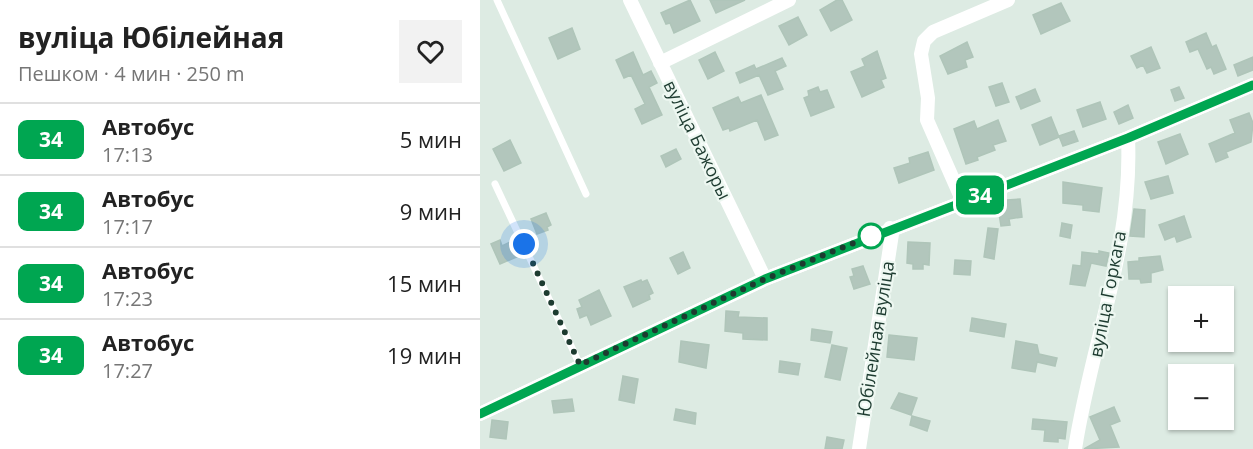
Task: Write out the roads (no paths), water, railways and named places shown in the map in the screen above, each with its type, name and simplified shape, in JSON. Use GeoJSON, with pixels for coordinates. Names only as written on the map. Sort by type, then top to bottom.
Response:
{"type":"FeatureCollection","features":[{"type":"Feature","properties":{"kind":"street","name":"вуліца Бажоры"},"geometry":{"type":"LineString","coordinates":[[630,0],[765,279]]}},
{"type":"Feature","properties":{"kind":"street"},"geometry":{"type":"LineString","coordinates":[[660,63],[789,0]]}},
{"type":"Feature","properties":{"kind":"street"},"geometry":{"type":"LineString","coordinates":[[963,202],[927,120],[927,98],[921,54],[924,41],[933,32],[1008,0]]}},
{"type":"Feature","properties":{"kind":"street"},"geometry":{"type":"LineString","coordinates":[[480,414],[765,279],[890,228],[1128,138],[1253,85]]}},
{"type":"Feature","properties":{"kind":"street","name":"вуліца Горкага"},"geometry":{"type":"LineString","coordinates":[[1075,449],[1112,290],[1130,174],[1128,138]]}},
{"type":"Feature","properties":{"kind":"street","name":"Юбілейная вуліца"},"geometry":{"type":"LineString","coordinates":[[859,449],[892,234],[890,228]]}},
{"type":"Feature","properties":{"kind":"lane"},"geometry":{"type":"LineString","coordinates":[[497,0],[586,194]]}},
{"type":"Feature","properties":{"kind":"lane"},"geometry":{"type":"LineString","coordinates":[[495,184],[580,365]]}}]}
